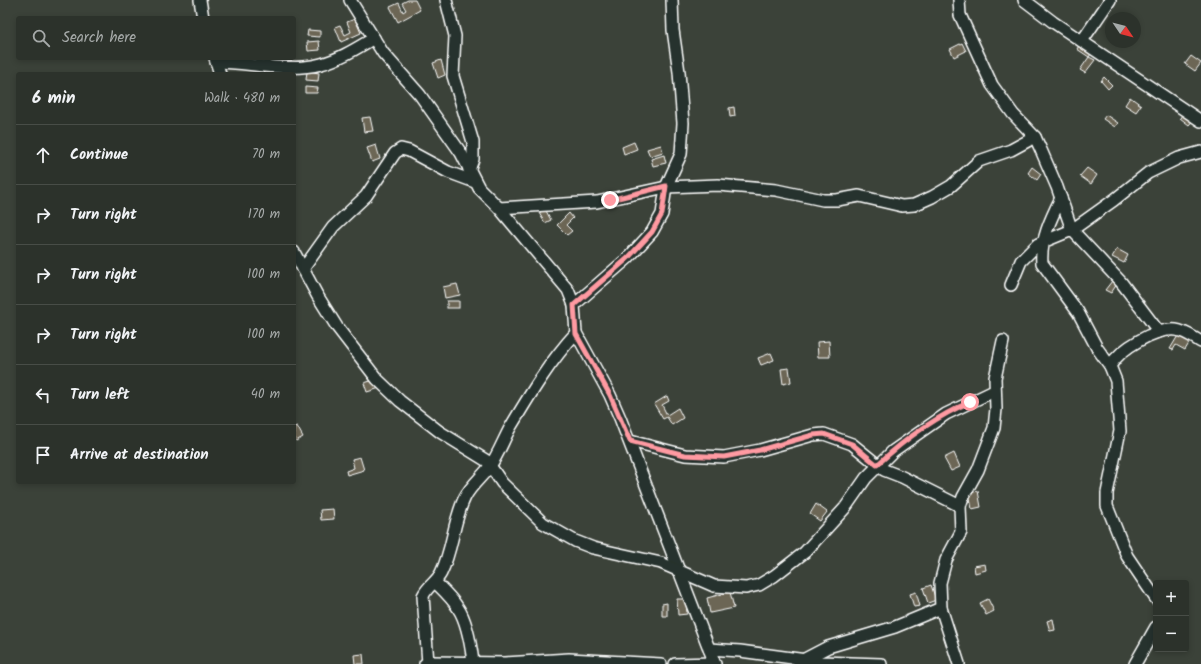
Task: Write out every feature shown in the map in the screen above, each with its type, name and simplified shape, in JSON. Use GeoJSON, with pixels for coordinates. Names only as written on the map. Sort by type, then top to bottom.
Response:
{"type":"FeatureCollection","features":[{"type":"Feature","properties":{"kind":"street"},"geometry":{"type":"LineString","coordinates":[[200,0],[203,16]]}},
{"type":"Feature","properties":{"kind":"street"},"geometry":{"type":"LineString","coordinates":[[350,0],[383,53],[420,95],[461,153],[475,182],[566,287],[574,305],[576,334],[610,395],[630,441],[714,663],[675,664]]}},
{"type":"Feature","properties":{"kind":"street"},"geometry":{"type":"LineString","coordinates":[[446,0],[454,36],[453,76],[474,142],[473,160],[469,170]]}},
{"type":"Feature","properties":{"kind":"street"},"geometry":{"type":"LineString","coordinates":[[574,305],[602,282],[650,236],[662,214],[666,186],[680,158],[684,136],[679,72],[673,30],[672,0]]}},
{"type":"Feature","properties":{"kind":"street"},"geometry":{"type":"LineString","coordinates":[[959,0],[958,6],[962,20],[992,85],[1013,114],[1035,137],[1061,198],[1072,230],[1117,276],[1159,332]]}},
{"type":"Feature","properties":{"kind":"street"},"geometry":{"type":"LineString","coordinates":[[1024,0],[1053,22],[1201,121]]}},
{"type":"Feature","properties":{"kind":"street"},"geometry":{"type":"LineString","coordinates":[[1082,41],[1110,0]]}},
{"type":"Feature","properties":{"kind":"street"},"geometry":{"type":"LineString","coordinates":[[219,72],[215,60],[274,67],[298,67],[320,64],[342,56],[374,38]]}},
{"type":"Feature","properties":{"kind":"street"},"geometry":{"type":"LineString","coordinates":[[499,208],[597,202],[666,186],[752,186],[789,192],[823,200],[838,200],[859,196],[890,205],[914,205],[951,186],[979,161],[1011,150],[1035,137]]}},
{"type":"Feature","properties":{"kind":"street"},"geometry":{"type":"LineString","coordinates":[[303,269],[324,237],[366,196],[395,153],[401,149],[409,151],[448,172],[475,182]]}},
{"type":"Feature","properties":{"kind":"street"},"geometry":{"type":"LineString","coordinates":[[1011,285],[1021,260],[1033,248],[1072,230],[1114,200],[1148,172],[1179,158],[1201,152]]}},
{"type":"Feature","properties":{"kind":"street"},"geometry":{"type":"LineString","coordinates":[[1061,198],[1051,220],[1041,254],[1043,266],[1078,312],[1097,348],[1110,366],[1116,380],[1121,421],[1118,445],[1107,493],[1107,506],[1127,556],[1153,595]]}},
{"type":"Feature","properties":{"kind":"street"},"geometry":{"type":"LineString","coordinates":[[296,256],[317,295],[337,327],[377,379],[405,406],[440,432],[481,456],[502,483],[549,527],[594,548],[661,563],[714,586],[746,588],[759,585],[774,576],[805,552],[839,515],[877,465],[893,451],[946,414],[994,391]]}},
{"type":"Feature","properties":{"kind":"street"},"geometry":{"type":"LineString","coordinates":[[1110,366],[1124,351],[1149,335],[1159,332],[1176,330],[1201,342]]}},
{"type":"Feature","properties":{"kind":"street"},"geometry":{"type":"LineString","coordinates":[[576,334],[559,353],[535,388],[511,427],[490,466],[465,496],[459,511],[446,561],[435,582],[427,588],[423,596],[429,663],[504,663],[569,659],[661,664]]}},
{"type":"Feature","properties":{"kind":"street"},"geometry":{"type":"LineString","coordinates":[[959,664],[941,608],[940,583],[942,571],[961,532],[960,506],[963,497],[987,452],[994,428],[996,409],[994,391],[996,370],[1003,341]]}},
{"type":"Feature","properties":{"kind":"street"},"geometry":{"type":"LineString","coordinates":[[630,441],[685,455],[724,457],[760,450],[813,435],[824,434],[852,444],[884,470],[902,477],[960,506]]}},
{"type":"Feature","properties":{"kind":"street"},"geometry":{"type":"LineString","coordinates":[[435,582],[458,608],[466,623],[473,662]]}},
{"type":"Feature","properties":{"kind":"street"},"geometry":{"type":"LineString","coordinates":[[802,661],[828,647],[895,627],[941,608]]}},
{"type":"Feature","properties":{"kind":"street"},"geometry":{"type":"LineString","coordinates":[[1135,664],[1153,633]]}},
{"type":"Feature","properties":{"kind":"street"},"geometry":{"type":"LineString","coordinates":[[709,649],[740,651],[802,661],[881,664]]}},
{"type":"Feature","properties":{"kind":"building"},"geometry":{"type":"Polygon","coordinates":[[[408,0],[415,0],[420,10],[398,22],[390,7],[399,3],[403,12],[406,10],[402,3],[408,0]]]}},
{"type":"Feature","properties":{"kind":"building"},"geometry":{"type":"Polygon","coordinates":[[[355,19],[361,33],[341,42],[335,27],[340,25],[345,35],[351,32],[347,22],[355,19]]]}},
{"type":"Feature","properties":{"kind":"building"},"geometry":{"type":"Polygon","coordinates":[[[308,30],[320,31],[320,37],[307,36],[308,30]]]}},
{"type":"Feature","properties":{"kind":"building"},"geometry":{"type":"Polygon","coordinates":[[[319,41],[320,50],[308,51],[307,42],[319,41]]]}},
{"type":"Feature","properties":{"kind":"building"},"geometry":{"type":"Polygon","coordinates":[[[1082,41],[1094,49],[1089,57],[1077,49],[1082,41]]]}},
{"type":"Feature","properties":{"kind":"building"},"geometry":{"type":"Polygon","coordinates":[[[962,43],[966,51],[954,57],[950,49],[962,43]]]}},
{"type":"Feature","properties":{"kind":"building"},"geometry":{"type":"Polygon","coordinates":[[[1191,56],[1201,63],[1195,71],[1185,64],[1191,56]]]}},
{"type":"Feature","properties":{"kind":"building"},"geometry":{"type":"Polygon","coordinates":[[[1089,57],[1095,60],[1085,73],[1080,70],[1089,57]]]}},
{"type":"Feature","properties":{"kind":"building"},"geometry":{"type":"Polygon","coordinates":[[[441,60],[445,75],[438,78],[433,63],[441,60]]]}},
{"type":"Feature","properties":{"kind":"building"},"geometry":{"type":"Polygon","coordinates":[[[307,71],[319,73],[318,81],[306,80],[307,71]]]}},
{"type":"Feature","properties":{"kind":"building"},"geometry":{"type":"Polygon","coordinates":[[[1104,77],[1112,85],[1108,89],[1101,81],[1104,77]]]}},
{"type":"Feature","properties":{"kind":"building"},"geometry":{"type":"Polygon","coordinates":[[[305,87],[318,88],[317,93],[305,93],[305,87]]]}},
{"type":"Feature","properties":{"kind":"building"},"geometry":{"type":"Polygon","coordinates":[[[1130,97],[1141,105],[1136,112],[1125,105],[1130,97]]]}},
{"type":"Feature","properties":{"kind":"building"},"geometry":{"type":"Polygon","coordinates":[[[734,107],[735,116],[730,117],[729,108],[734,107]]]}},
{"type":"Feature","properties":{"kind":"building"},"geometry":{"type":"Polygon","coordinates":[[[1184,112],[1194,119],[1189,125],[1180,118],[1184,112]]]}},
{"type":"Feature","properties":{"kind":"building"},"geometry":{"type":"Polygon","coordinates":[[[1106,115],[1118,123],[1115,127],[1103,119],[1106,115]]]}},
{"type":"Feature","properties":{"kind":"building"},"geometry":{"type":"Polygon","coordinates":[[[370,117],[373,131],[364,132],[362,118],[370,117]]]}},
{"type":"Feature","properties":{"kind":"building"},"geometry":{"type":"Polygon","coordinates":[[[634,142],[637,149],[624,154],[622,147],[634,142]]]}},
{"type":"Feature","properties":{"kind":"building"},"geometry":{"type":"Polygon","coordinates":[[[376,145],[380,159],[372,162],[367,148],[376,145]]]}},
{"type":"Feature","properties":{"kind":"building"},"geometry":{"type":"Polygon","coordinates":[[[661,145],[663,152],[650,156],[647,149],[661,145]]]}},
{"type":"Feature","properties":{"kind":"building"},"geometry":{"type":"Polygon","coordinates":[[[664,155],[666,163],[653,166],[651,159],[664,155]]]}},
{"type":"Feature","properties":{"kind":"building"},"geometry":{"type":"Polygon","coordinates":[[[1032,167],[1041,174],[1037,180],[1028,173],[1032,167]]]}},
{"type":"Feature","properties":{"kind":"building"},"geometry":{"type":"Polygon","coordinates":[[[1087,168],[1097,175],[1091,184],[1080,176],[1087,168]]]}},
{"type":"Feature","properties":{"kind":"building"},"geometry":{"type":"Polygon","coordinates":[[[545,209],[551,220],[545,223],[539,213],[545,209]]]}},
{"type":"Feature","properties":{"kind":"building"},"geometry":{"type":"Polygon","coordinates":[[[569,213],[573,218],[566,225],[572,231],[567,235],[557,225],[569,213]]]}},
{"type":"Feature","properties":{"kind":"building"},"geometry":{"type":"Polygon","coordinates":[[[1117,249],[1128,255],[1124,263],[1112,257],[1117,249]]]}},
{"type":"Feature","properties":{"kind":"building"},"geometry":{"type":"Polygon","coordinates":[[[1112,281],[1117,284],[1111,293],[1105,290],[1112,281]]]}},
{"type":"Feature","properties":{"kind":"building"},"geometry":{"type":"Polygon","coordinates":[[[457,284],[460,295],[445,298],[443,287],[457,284]]]}},
{"type":"Feature","properties":{"kind":"building"},"geometry":{"type":"Polygon","coordinates":[[[447,301],[459,301],[459,308],[447,308],[447,301]]]}},
{"type":"Feature","properties":{"kind":"building"},"geometry":{"type":"Polygon","coordinates":[[[1179,334],[1191,340],[1185,350],[1176,345],[1173,350],[1170,349],[1179,334]]]}},
{"type":"Feature","properties":{"kind":"building"},"geometry":{"type":"Polygon","coordinates":[[[829,341],[830,357],[818,357],[817,342],[829,341]]]}},
{"type":"Feature","properties":{"kind":"building"},"geometry":{"type":"Polygon","coordinates":[[[771,353],[774,360],[761,365],[758,358],[771,353]]]}},
{"type":"Feature","properties":{"kind":"building"},"geometry":{"type":"Polygon","coordinates":[[[789,368],[791,382],[783,384],[781,369],[789,368]]]}},
{"type":"Feature","properties":{"kind":"building"},"geometry":{"type":"Polygon","coordinates":[[[377,379],[380,388],[367,392],[364,383],[377,379]]]}},
{"type":"Feature","properties":{"kind":"building"},"geometry":{"type":"Polygon","coordinates":[[[667,396],[669,401],[662,405],[667,415],[678,408],[683,418],[672,425],[667,417],[663,419],[654,404],[667,396]]]}},
{"type":"Feature","properties":{"kind":"building"},"geometry":{"type":"Polygon","coordinates":[[[296,426],[303,437],[296,441],[296,426]]]}},
{"type":"Feature","properties":{"kind":"building"},"geometry":{"type":"Polygon","coordinates":[[[954,453],[960,467],[951,471],[944,458],[954,453]]]}},
{"type":"Feature","properties":{"kind":"building"},"geometry":{"type":"Polygon","coordinates":[[[360,457],[364,470],[347,475],[346,471],[354,468],[352,459],[360,457]]]}},
{"type":"Feature","properties":{"kind":"building"},"geometry":{"type":"Polygon","coordinates":[[[978,491],[981,507],[972,509],[969,493],[978,491]]]}},
{"type":"Feature","properties":{"kind":"building"},"geometry":{"type":"Polygon","coordinates":[[[816,504],[827,512],[820,521],[810,514],[816,504]]]}},
{"type":"Feature","properties":{"kind":"building"},"geometry":{"type":"Polygon","coordinates":[[[333,509],[334,519],[321,520],[320,510],[333,509]]]}},
{"type":"Feature","properties":{"kind":"building"},"geometry":{"type":"Polygon","coordinates":[[[985,564],[986,570],[975,573],[974,566],[985,564]]]}},
{"type":"Feature","properties":{"kind":"building"},"geometry":{"type":"Polygon","coordinates":[[[931,585],[936,600],[928,603],[923,588],[931,585]]]}},
{"type":"Feature","properties":{"kind":"building"},"geometry":{"type":"Polygon","coordinates":[[[730,592],[734,608],[710,613],[707,598],[730,592]]]}},
{"type":"Feature","properties":{"kind":"building"},"geometry":{"type":"Polygon","coordinates":[[[916,592],[920,606],[914,607],[910,594],[916,592]]]}},
{"type":"Feature","properties":{"kind":"building"},"geometry":{"type":"Polygon","coordinates":[[[677,599],[686,599],[687,614],[678,615],[677,599]]]}},
{"type":"Feature","properties":{"kind":"building"},"geometry":{"type":"Polygon","coordinates":[[[988,599],[994,611],[986,615],[980,603],[988,599]]]}},
{"type":"Feature","properties":{"kind":"building"},"geometry":{"type":"Polygon","coordinates":[[[667,603],[667,616],[662,616],[662,604],[667,603]]]}},
{"type":"Feature","properties":{"kind":"building"},"geometry":{"type":"Polygon","coordinates":[[[1053,619],[1055,630],[1050,631],[1047,621],[1053,619]]]}},
{"type":"Feature","properties":{"kind":"building"},"geometry":{"type":"Polygon","coordinates":[[[363,654],[364,664],[355,664],[354,655],[363,654]]]}},
{"type":"Feature","properties":{"kind":"route"},"geometry":{"type":"LineString","coordinates":[[610,200],[666,186],[662,214],[647,239],[602,282],[574,305],[576,334],[610,395],[630,441],[659,450],[685,455],[724,457],[760,450],[813,435],[824,434],[852,444],[868,455],[877,465],[893,451],[937,420],[970,402]]}}]}
